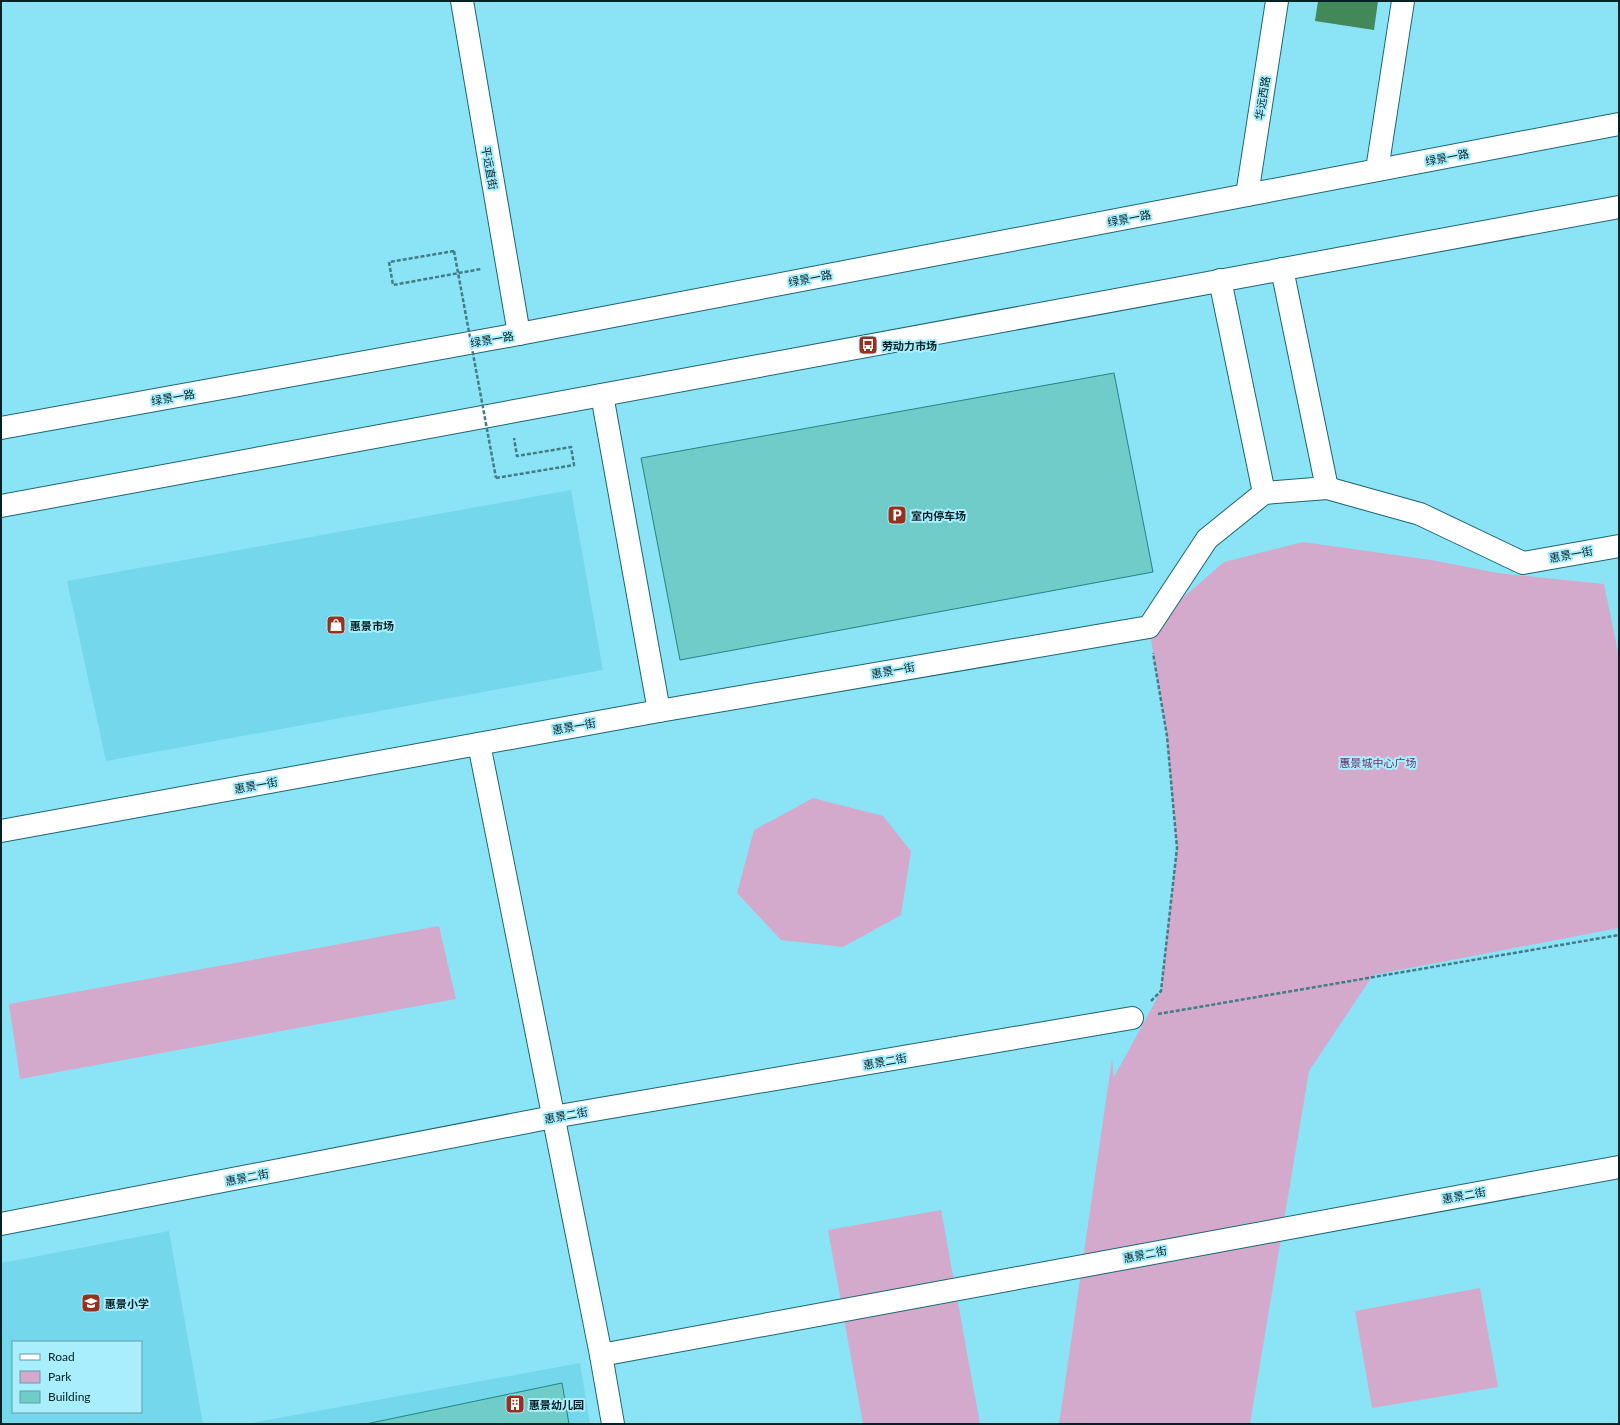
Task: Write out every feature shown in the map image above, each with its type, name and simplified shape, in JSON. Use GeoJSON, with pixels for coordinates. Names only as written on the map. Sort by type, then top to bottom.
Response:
{"type":"FeatureCollection","features":[{"type":"Feature","properties":{"kind":"street","name":"平远直街"},"geometry":{"type":"LineString","coordinates":[[462,1],[518,334]]}},
{"type":"Feature","properties":{"kind":"street","name":"华远西路"},"geometry":{"type":"LineString","coordinates":[[1247,195],[1276,1]]}},
{"type":"Feature","properties":{"kind":"street"},"geometry":{"type":"LineString","coordinates":[[1378,170],[1403,1]]}},
{"type":"Feature","properties":{"kind":"street","name":"绿景一路"},"geometry":{"type":"LineString","coordinates":[[1,428],[518,334],[1619,124]]}},
{"type":"Feature","properties":{"kind":"street"},"geometry":{"type":"LineString","coordinates":[[1,506],[1619,207]]}},
{"type":"Feature","properties":{"kind":"street"},"geometry":{"type":"LineString","coordinates":[[1148,627],[1207,539],[1264,493],[1327,488],[1282,269]]}},
{"type":"Feature","properties":{"kind":"street"},"geometry":{"type":"LineString","coordinates":[[1220,280],[1264,493]]}},
{"type":"Feature","properties":{"kind":"street"},"geometry":{"type":"LineString","coordinates":[[602,395],[659,711]]}},
{"type":"Feature","properties":{"kind":"street","name":"惠景一街"},"geometry":{"type":"LineString","coordinates":[[1327,488],[1420,514],[1523,563],[1619,546]]}},
{"type":"Feature","properties":{"kind":"street","name":"惠景一街"},"geometry":{"type":"LineString","coordinates":[[1,831],[659,711],[1148,627]]}},
{"type":"Feature","properties":{"kind":"street"},"geometry":{"type":"LineString","coordinates":[[479,744],[601,1355],[613,1424]]}},
{"type":"Feature","properties":{"kind":"street","name":"惠景二街"},"geometry":{"type":"LineString","coordinates":[[1,1224],[554,1117],[1132,1018]]}},
{"type":"Feature","properties":{"kind":"street","name":"惠景二街"},"geometry":{"type":"LineString","coordinates":[[601,1355],[1619,1167]]}},
{"type":"Feature","properties":{"kind":"path"},"geometry":{"type":"LineString","coordinates":[[452,275],[393,285],[389,262],[454,251],[496,478],[574,465],[571,447],[517,456],[514,438]]}},
{"type":"Feature","properties":{"kind":"path"},"geometry":{"type":"LineString","coordinates":[[1132,1018],[1161,992],[1177,848],[1166,736],[1148,627]]}},
{"type":"Feature","properties":{"kind":"path"},"geometry":{"type":"LineString","coordinates":[[1132,1018],[1619,935]]}},
{"type":"Feature","properties":{"kind":"shaded area"},"geometry":{"type":"Polygon","coordinates":[[[1318,1],[1378,1],[1374,30],[1315,21],[1318,1]]]}},
{"type":"Feature","properties":{"kind":"shaded area","name":"惠景市场"},"geometry":{"type":"Polygon","coordinates":[[[571,490],[603,670],[106,761],[67,581],[571,490]]]}},
{"type":"Feature","properties":{"kind":"shaded area","name":"惠景小学"},"geometry":{"type":"Polygon","coordinates":[[[169,1231],[203,1424],[1,1424],[1,1263],[169,1231]]]}},
{"type":"Feature","properties":{"kind":"shaded area"},"geometry":{"type":"Polygon","coordinates":[[[580,1363],[590,1424],[246,1424],[580,1363]]]}},
{"type":"Feature","properties":{"kind":"green space","name":"惠景城中心广场"},"geometry":{"type":"Polygon","coordinates":[[[1303,542],[1431,560],[1498,573],[1604,584],[1619,657],[1619,928],[1373,975],[1309,1071],[1250,1424],[1059,1424],[1112,1059],[1114,1077],[1161,991],[1177,848],[1167,737],[1149,627],[1224,562],[1303,542]]]}},
{"type":"Feature","properties":{"kind":"green space"},"geometry":{"type":"Polygon","coordinates":[[[813,798],[883,816],[911,851],[901,915],[843,947],[781,940],[737,893],[754,830],[813,798]]]}},
{"type":"Feature","properties":{"kind":"green space"},"geometry":{"type":"Polygon","coordinates":[[[439,926],[456,999],[20,1079],[9,1004],[439,926]]]}},
{"type":"Feature","properties":{"kind":"green space"},"geometry":{"type":"Polygon","coordinates":[[[941,1210],[980,1424],[863,1424],[828,1230],[941,1210]]]}},
{"type":"Feature","properties":{"kind":"green space"},"geometry":{"type":"Polygon","coordinates":[[[1480,1288],[1498,1387],[1372,1408],[1355,1311],[1480,1288]]]}},
{"type":"Feature","properties":{"kind":"building","name":"室内停车场"},"geometry":{"type":"Polygon","coordinates":[[[1114,373],[1153,572],[680,660],[641,458],[1114,373]]]}},
{"type":"Feature","properties":{"kind":"building","name":"惠景幼儿园"},"geometry":{"type":"Polygon","coordinates":[[[562,1383],[569,1424],[366,1424],[562,1383]]]}},
{"type":"Feature","properties":{"kind":"place","name":"劳动力市场"},"geometry":{"type":"Point","coordinates":[868,345]}},
{"type":"Feature","properties":{"kind":"place","name":"室内停车场"},"geometry":{"type":"Point","coordinates":[897,515]}},
{"type":"Feature","properties":{"kind":"place","name":"惠景市场"},"geometry":{"type":"Point","coordinates":[336,625]}},
{"type":"Feature","properties":{"kind":"place","name":"惠景小学"},"geometry":{"type":"Point","coordinates":[91,1303]}},
{"type":"Feature","properties":{"kind":"place","name":"惠景幼儿园"},"geometry":{"type":"Point","coordinates":[515,1404]}}]}
